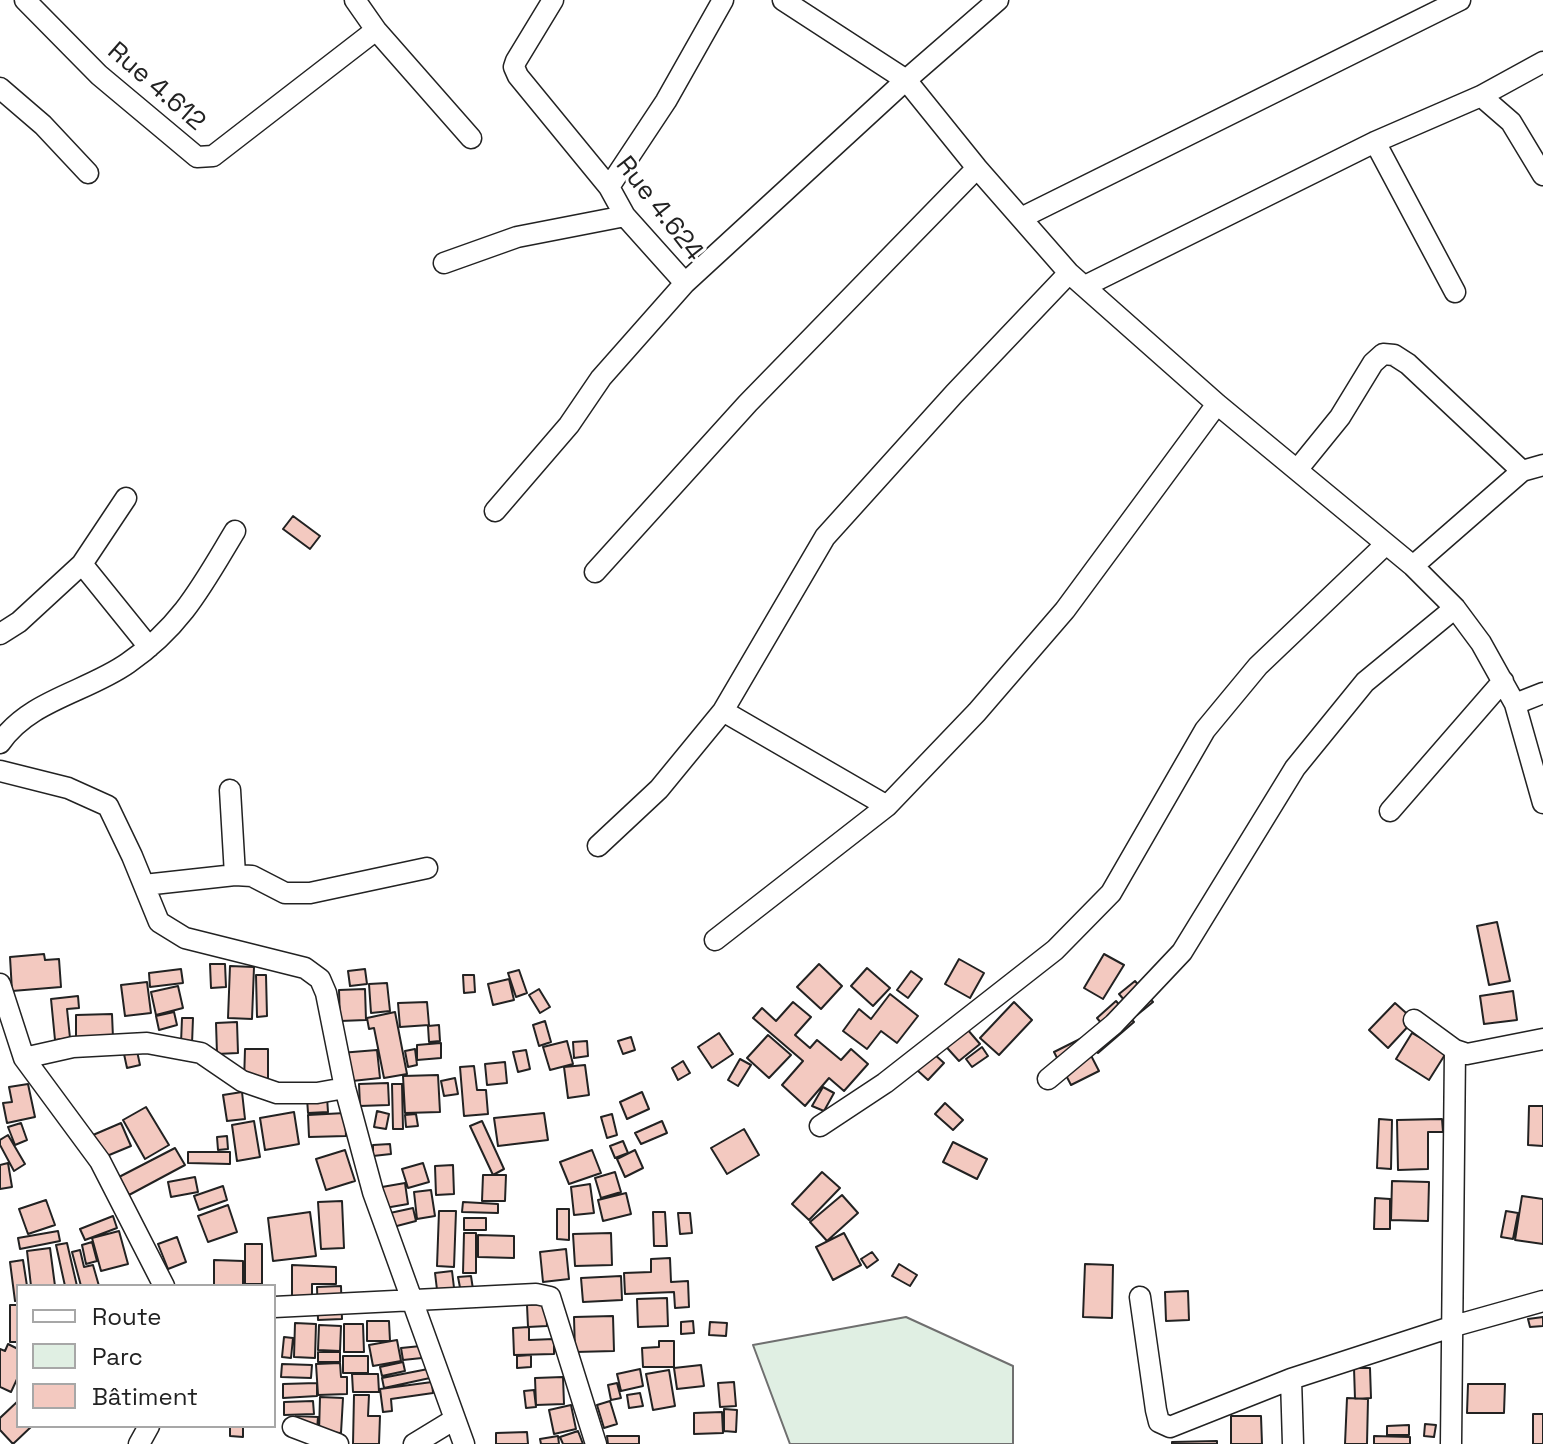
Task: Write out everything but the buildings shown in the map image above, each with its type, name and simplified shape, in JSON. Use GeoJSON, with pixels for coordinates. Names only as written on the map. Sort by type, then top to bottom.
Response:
{"type":"FeatureCollection","features":[{"type":"Feature","properties":{"kind":"street","name":"Rue 4.612"},"geometry":{"type":"LineString","coordinates":[[25,0],[99,75],[197,157],[205,158],[213,156],[376,30]]}},
{"type":"Feature","properties":{"kind":"street"},"geometry":{"type":"LineString","coordinates":[[355,0],[376,30],[471,138]]}},
{"type":"Feature","properties":{"kind":"street","name":"Rue 4.624"},"geometry":{"type":"LineString","coordinates":[[553,0],[514,67],[609,187],[625,216],[685,283],[998,0]]}},
{"type":"Feature","properties":{"kind":"street"},"geometry":{"type":"LineString","coordinates":[[609,187],[666,101],[723,0]]}},
{"type":"Feature","properties":{"kind":"street"},"geometry":{"type":"LineString","coordinates":[[783,0],[906,80],[977,168],[1077,280],[1217,404],[1413,566],[1455,608],[1481,643],[1515,704],[1543,803]]}},
{"type":"Feature","properties":{"kind":"street"},"geometry":{"type":"LineString","coordinates":[[1021,218],[1422,7],[1460,0]]}},
{"type":"Feature","properties":{"kind":"street"},"geometry":{"type":"LineString","coordinates":[[598,846],[659,789],[723,711],[825,537],[924,427],[1077,280],[1481,96],[1543,62]]}},
{"type":"Feature","properties":{"kind":"street"},"geometry":{"type":"LineString","coordinates":[[0,88],[43,125],[88,173]]}},
{"type":"Feature","properties":{"kind":"street"},"geometry":{"type":"LineString","coordinates":[[1481,96],[1511,122],[1543,175]]}},
{"type":"Feature","properties":{"kind":"street"},"geometry":{"type":"LineString","coordinates":[[1375,142],[1455,292]]}},
{"type":"Feature","properties":{"kind":"street"},"geometry":{"type":"LineString","coordinates":[[595,572],[748,403],[977,168]]}},
{"type":"Feature","properties":{"kind":"street"},"geometry":{"type":"LineString","coordinates":[[444,263],[517,237],[625,216]]}},
{"type":"Feature","properties":{"kind":"street"},"geometry":{"type":"LineString","coordinates":[[495,511],[569,425],[601,378],[685,283]]}},
{"type":"Feature","properties":{"kind":"street"},"geometry":{"type":"LineString","coordinates":[[1297,470],[1340,417],[1373,363],[1383,354],[1394,355],[1408,364],[1522,471]]}},
{"type":"Feature","properties":{"kind":"street"},"geometry":{"type":"LineString","coordinates":[[715,940],[887,806],[977,712],[1065,610],[1217,404]]}},
{"type":"Feature","properties":{"kind":"street"},"geometry":{"type":"LineString","coordinates":[[1413,566],[1522,471],[1543,465]]}},
{"type":"Feature","properties":{"kind":"street"},"geometry":{"type":"LineString","coordinates":[[0,634],[19,622],[82,564],[126,498]]}},
{"type":"Feature","properties":{"kind":"street"},"geometry":{"type":"LineString","coordinates":[[0,743],[9,730],[30,713],[127,664],[149,647],[191,604],[235,531]]}},
{"type":"Feature","properties":{"kind":"street"},"geometry":{"type":"LineString","coordinates":[[820,1126],[885,1083],[1055,950],[1111,893],[1205,730],[1258,666],[1385,545]]}},
{"type":"Feature","properties":{"kind":"street"},"geometry":{"type":"LineString","coordinates":[[82,564],[149,647]]}},
{"type":"Feature","properties":{"kind":"street"},"geometry":{"type":"LineString","coordinates":[[1048,1079],[1114,1024],[1182,952],[1295,768],[1365,682],[1455,608]]}},
{"type":"Feature","properties":{"kind":"street"},"geometry":{"type":"LineString","coordinates":[[1390,811],[1503,681]]}},
{"type":"Feature","properties":{"kind":"street"},"geometry":{"type":"LineString","coordinates":[[1515,704],[1543,693]]}},
{"type":"Feature","properties":{"kind":"street"},"geometry":{"type":"LineString","coordinates":[[723,711],[887,806]]}},
{"type":"Feature","properties":{"kind":"street"},"geometry":{"type":"LineString","coordinates":[[0,771],[68,788],[108,806],[159,922],[185,938],[305,968],[320,979],[326,993],[345,1088],[373,1192],[464,1444]]}},
{"type":"Feature","properties":{"kind":"street"},"geometry":{"type":"LineString","coordinates":[[230,790],[235,875]]}},
{"type":"Feature","properties":{"kind":"street"},"geometry":{"type":"LineString","coordinates":[[144,885],[235,875],[252,876],[285,893],[310,893],[427,868]]}},
{"type":"Feature","properties":{"kind":"street"},"geometry":{"type":"LineString","coordinates":[[0,984],[24,1058],[100,1161],[163,1284]]}},
{"type":"Feature","properties":{"kind":"street"},"geometry":{"type":"LineString","coordinates":[[1414,1020],[1455,1050],[1467,1054],[1543,1039]]}},
{"type":"Feature","properties":{"kind":"street"},"geometry":{"type":"LineString","coordinates":[[24,1058],[73,1047],[147,1043],[201,1053],[242,1081],[277,1093],[317,1093],[345,1088]]}},
{"type":"Feature","properties":{"kind":"street"},"geometry":{"type":"LineString","coordinates":[[1451,1444],[1455,1050]]}},
{"type":"Feature","properties":{"kind":"street"},"geometry":{"type":"LineString","coordinates":[[276,1307],[536,1294],[550,1297],[596,1444]]}},
{"type":"Feature","properties":{"kind":"street"},"geometry":{"type":"LineString","coordinates":[[1140,1297],[1159,1422],[1170,1427],[1291,1379],[1454,1326],[1543,1301]]}},
{"type":"Feature","properties":{"kind":"street"},"geometry":{"type":"LineString","coordinates":[[1291,1379],[1293,1444]]}},
{"type":"Feature","properties":{"kind":"street"},"geometry":{"type":"LineString","coordinates":[[414,1444],[455,1419]]}},
{"type":"Feature","properties":{"kind":"street"},"geometry":{"type":"LineString","coordinates":[[293,1427],[338,1444]]}},
{"type":"Feature","properties":{"kind":"green space"},"geometry":{"type":"Polygon","coordinates":[[[906,1317],[1013,1366],[1013,1444],[790,1444],[753,1345],[906,1317]]]}}]}
